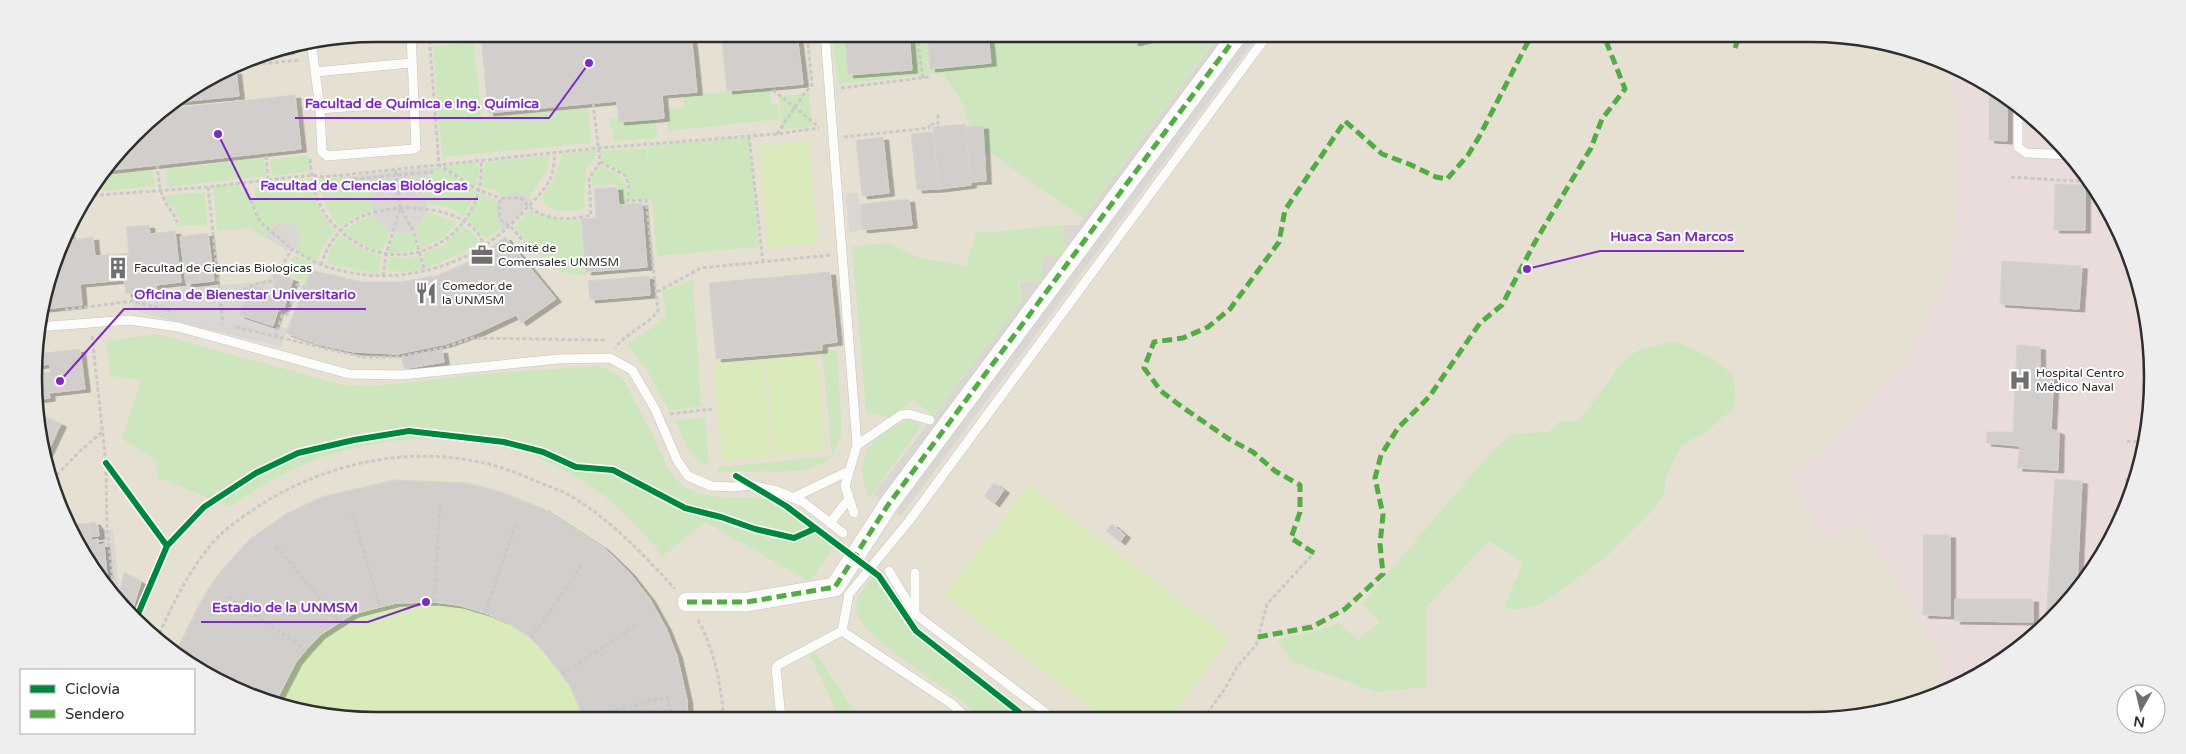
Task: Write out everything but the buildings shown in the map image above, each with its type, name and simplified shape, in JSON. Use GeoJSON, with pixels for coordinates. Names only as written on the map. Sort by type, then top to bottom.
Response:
{"type":"FeatureCollection","features":[{"type":"Feature","properties":{"kind":"street"},"geometry":{"type":"LineString","coordinates":[[687,602],[747,602],[835,587],[888,505],[1232,42]]}},
{"type":"Feature","properties":{"kind":"lane"},"geometry":{"type":"LineString","coordinates":[[312,49],[324,155],[414,150],[417,144],[412,102],[411,63],[413,42]]}},
{"type":"Feature","properties":{"kind":"lane"},"geometry":{"type":"LineString","coordinates":[[826,42],[857,444],[845,486],[848,500],[854,513]]}},
{"type":"Feature","properties":{"kind":"lane"},"geometry":{"type":"LineString","coordinates":[[842,631],[849,594],[908,521],[1262,42]]}},
{"type":"Feature","properties":{"kind":"lane"},"geometry":{"type":"LineString","coordinates":[[315,72],[411,63]]}},
{"type":"Feature","properties":{"kind":"lane"},"geometry":{"type":"LineString","coordinates":[[320,109],[412,102]]}},
{"type":"Feature","properties":{"kind":"lane"},"geometry":{"type":"LineString","coordinates":[[2018,116],[2018,147],[2021,151],[2026,153],[2059,154]]}},
{"type":"Feature","properties":{"kind":"lane"},"geometry":{"type":"LineString","coordinates":[[46,326],[129,320],[178,327],[349,374],[402,375],[558,359],[610,358],[632,370],[655,409],[677,460],[688,476],[711,486],[733,487],[751,485],[777,491],[802,502],[843,533]]}},
{"type":"Feature","properties":{"kind":"lane"},"geometry":{"type":"LineString","coordinates":[[857,444],[901,415],[908,414],[930,420]]}},
{"type":"Feature","properties":{"kind":"lane"},"geometry":{"type":"LineString","coordinates":[[792,498],[850,471]]}},
{"type":"Feature","properties":{"kind":"lane"},"geometry":{"type":"LineString","coordinates":[[830,523],[848,500]]}},
{"type":"Feature","properties":{"kind":"lane"},"geometry":{"type":"LineString","coordinates":[[889,571],[915,614],[1045,712]]}},
{"type":"Feature","properties":{"kind":"lane"},"geometry":{"type":"LineString","coordinates":[[914,573],[915,614]]}},
{"type":"Feature","properties":{"kind":"lane"},"geometry":{"type":"LineString","coordinates":[[842,631],[952,704],[961,712]]}},
{"type":"Feature","properties":{"kind":"lane"},"geometry":{"type":"LineString","coordinates":[[780,712],[776,668],[778,665],[842,631]]}},
{"type":"Feature","properties":{"kind":"path"},"geometry":{"type":"LineString","coordinates":[[430,42],[439,165]]}},
{"type":"Feature","properties":{"kind":"path"},"geometry":{"type":"LineString","coordinates":[[777,134],[812,85],[808,42]]}},
{"type":"Feature","properties":{"kind":"path"},"geometry":{"type":"LineString","coordinates":[[916,42],[923,78]]}},
{"type":"Feature","properties":{"kind":"path"},"geometry":{"type":"LineString","coordinates":[[260,64],[300,60]]}},
{"type":"Feature","properties":{"kind":"path"},"geometry":{"type":"LineString","coordinates":[[836,88],[929,77]]}},
{"type":"Feature","properties":{"kind":"path"},"geometry":{"type":"LineString","coordinates":[[97,195],[312,175],[324,177],[598,148],[777,134],[819,128],[772,90]]}},
{"type":"Feature","properties":{"kind":"path"},"geometry":{"type":"LineString","coordinates":[[439,165],[478,190],[500,198],[521,198],[528,207],[549,217],[559,220],[591,215],[589,179],[600,162],[593,103]]}},
{"type":"Feature","properties":{"kind":"path"},"geometry":{"type":"LineString","coordinates":[[841,137],[929,128],[929,124],[938,124],[938,112]]}},
{"type":"Feature","properties":{"kind":"path"},"geometry":{"type":"LineString","coordinates":[[749,136],[763,263]]}},
{"type":"Feature","properties":{"kind":"path"},"geometry":{"type":"LineString","coordinates":[[242,182],[260,222],[292,249],[321,265],[358,274],[400,276],[425,271],[469,255],[510,226],[550,180],[555,153]]}},
{"type":"Feature","properties":{"kind":"path"},"geometry":{"type":"LineString","coordinates":[[266,156],[268,179]]}},
{"type":"Feature","properties":{"kind":"path"},"geometry":{"type":"LineString","coordinates":[[312,175],[315,193],[321,207],[340,231],[356,243],[372,251],[386,255],[407,255],[420,252],[449,237],[463,221],[478,190],[481,161]]}},
{"type":"Feature","properties":{"kind":"path"},"geometry":{"type":"LineString","coordinates":[[600,162],[625,175],[629,185],[628,201],[646,200],[658,311],[648,323],[629,335],[617,346],[610,358]]}},
{"type":"Feature","properties":{"kind":"path"},"geometry":{"type":"LineString","coordinates":[[157,165],[160,190],[167,206],[177,218],[178,226]]}},
{"type":"Feature","properties":{"kind":"path"},"geometry":{"type":"LineString","coordinates":[[395,170],[400,207],[413,230],[425,271]]}},
{"type":"Feature","properties":{"kind":"path"},"geometry":{"type":"LineString","coordinates":[[354,179],[433,172]]}},
{"type":"Feature","properties":{"kind":"path"},"geometry":{"type":"LineString","coordinates":[[2011,178],[2080,182]]}},
{"type":"Feature","properties":{"kind":"path"},"geometry":{"type":"LineString","coordinates":[[208,186],[223,324]]}},
{"type":"Feature","properties":{"kind":"path"},"geometry":{"type":"LineString","coordinates":[[500,198],[502,221],[510,226],[535,254]]}},
{"type":"Feature","properties":{"kind":"path"},"geometry":{"type":"LineString","coordinates":[[383,276],[386,255],[400,207]]}},
{"type":"Feature","properties":{"kind":"path"},"geometry":{"type":"LineString","coordinates":[[321,265],[325,253],[340,231],[360,218],[400,207],[435,210],[463,221],[477,232],[484,246]]}},
{"type":"Feature","properties":{"kind":"path"},"geometry":{"type":"LineString","coordinates":[[220,300],[255,284],[272,281],[292,249]]}},
{"type":"Feature","properties":{"kind":"path"},"geometry":{"type":"LineString","coordinates":[[657,292],[701,268],[832,255]]}},
{"type":"Feature","properties":{"kind":"path"},"geometry":{"type":"LineString","coordinates":[[275,337],[282,315],[288,314],[297,285],[304,287]]}},
{"type":"Feature","properties":{"kind":"path"},"geometry":{"type":"LineString","coordinates":[[64,310],[132,301]]}},
{"type":"Feature","properties":{"kind":"path"},"geometry":{"type":"LineString","coordinates":[[91,322],[106,463],[107,529],[113,582]]}},
{"type":"Feature","properties":{"kind":"path"},"geometry":{"type":"LineString","coordinates":[[301,343],[362,357],[400,357],[443,348],[471,338],[605,340]]}},
{"type":"Feature","properties":{"kind":"path"},"geometry":{"type":"LineString","coordinates":[[667,415],[712,409]]}},
{"type":"Feature","properties":{"kind":"path"},"geometry":{"type":"LineString","coordinates":[[57,475],[79,452],[103,432]]}},
{"type":"Feature","properties":{"kind":"path"},"geometry":{"type":"LineString","coordinates":[[2127,441],[2137,442]]}},
{"type":"Feature","properties":{"kind":"path"},"geometry":{"type":"LineString","coordinates":[[160,631],[193,570],[220,536],[251,511],[285,490],[324,472],[370,461],[404,457],[442,458],[478,462],[519,474],[570,496],[616,528],[687,602],[708,639],[722,690],[723,711],[718,712]]}},
{"type":"Feature","properties":{"kind":"path"},"geometry":{"type":"LineString","coordinates":[[434,602],[440,504]]}},
{"type":"Feature","properties":{"kind":"path"},"geometry":{"type":"LineString","coordinates":[[352,512],[380,606]]}},
{"type":"Feature","properties":{"kind":"path"},"geometry":{"type":"LineString","coordinates":[[485,613],[516,523]]}},
{"type":"Feature","properties":{"kind":"path"},"geometry":{"type":"LineString","coordinates":[[276,546],[340,622]]}},
{"type":"Feature","properties":{"kind":"path"},"geometry":{"type":"LineString","coordinates":[[1208,712],[1224,690],[1237,667],[1256,646],[1267,604],[1314,553]]}},
{"type":"Feature","properties":{"kind":"path"},"geometry":{"type":"LineString","coordinates":[[531,638],[583,564]]}},
{"type":"Feature","properties":{"kind":"path"},"geometry":{"type":"LineString","coordinates":[[228,597],[306,650]]}},
{"type":"Feature","properties":{"kind":"path"},"geometry":{"type":"LineString","coordinates":[[562,674],[637,625]]}},
{"type":"Feature","properties":{"kind":"path"},"geometry":{"type":"LineString","coordinates":[[608,712],[667,697],[671,712]]}},
{"type":"Feature","properties":{"kind":"shaded area"},"geometry":{"type":"Polygon","coordinates":[[[377,42],[1809,42],[1853,45],[1917,60],[1951,74],[1958,135],[1958,193],[1950,272],[1906,361],[1825,452],[1788,475],[1860,521],[1943,660],[1937,686],[1917,694],[1853,709],[1809,712],[377,712],[333,709],[269,694],[210,667],[173,642],[140,614],[112,581],[87,544],[77,525],[60,485],[54,464],[45,421],[43,399],[42,377],[45,333],[60,269],[77,229],[99,191],[140,140],[191,99],[229,77],[269,60],[333,45],[377,42]]]}},
{"type":"Feature","properties":{"kind":"shaded area"},"geometry":{"type":"Polygon","coordinates":[[[1214,42],[1253,42],[901,516],[874,494],[1022,301],[1020,282],[1043,280],[1041,257],[1066,255],[1064,225],[1078,225],[1214,42]]]}},
{"type":"Feature","properties":{"kind":"shaded area","name":"Hospital Centro Médico Naval"},"geometry":{"type":"Polygon","coordinates":[[[1951,74],[1995,99],[2030,126],[2046,140],[2087,191],[2109,229],[2126,269],[2132,290],[2141,333],[2143,399],[2137,442],[2126,485],[2109,525],[2087,563],[2046,614],[2013,642],[1976,667],[1937,686],[1943,660],[1860,522],[1827,541],[1788,475],[1825,452],[1906,361],[1950,272],[1958,193],[1958,135],[1951,74]]]}},
{"type":"Feature","properties":{"kind":"shaded area"},"geometry":{"type":"Polygon","coordinates":[[[440,167],[417,184],[426,198],[427,212],[419,226],[404,234],[389,232],[377,222],[372,211],[372,202],[376,190],[364,182],[340,177],[440,167]]]}},
{"type":"Feature","properties":{"kind":"shaded area"},"geometry":{"type":"Polygon","coordinates":[[[515,192],[533,200],[503,231],[497,218],[496,205],[500,198],[515,192]]]}},
{"type":"Feature","properties":{"kind":"shaded area"},"geometry":{"type":"Polygon","coordinates":[[[858,193],[862,230],[849,232],[846,194],[858,193]]]}},
{"type":"Feature","properties":{"kind":"shaded area"},"geometry":{"type":"Polygon","coordinates":[[[291,222],[300,232],[298,244],[292,253],[265,237],[270,228],[280,223],[291,222]]]}},
{"type":"Feature","properties":{"kind":"shaded area"},"geometry":{"type":"Polygon","coordinates":[[[273,273],[278,274],[272,292],[250,301],[245,299],[239,315],[273,326],[288,328],[281,347],[142,313],[133,308],[132,296],[152,296],[175,301],[181,298],[180,285],[214,281],[214,286],[257,282],[266,280],[273,273]]]}},
{"type":"Feature","properties":{"kind":"shaded area"},"geometry":{"type":"Polygon","coordinates":[[[113,529],[119,589],[107,574],[104,544],[98,545],[98,539],[91,540],[91,537],[99,536],[99,530],[113,529]]]}},
{"type":"Feature","properties":{"kind":"green space"},"geometry":{"type":"Polygon","coordinates":[[[473,42],[482,118],[588,108],[591,143],[442,157],[433,47],[473,42]]]}},
{"type":"Feature","properties":{"kind":"green space"},"geometry":{"type":"Polygon","coordinates":[[[833,42],[1213,42],[1083,218],[974,141],[963,104],[943,73],[838,84],[833,42]]]}},
{"type":"Feature","properties":{"kind":"green space"},"geometry":{"type":"Polygon","coordinates":[[[770,88],[771,104],[778,104],[780,119],[667,131],[667,109],[684,108],[683,96],[770,88]]]}},
{"type":"Feature","properties":{"kind":"green space"},"geometry":{"type":"Polygon","coordinates":[[[809,93],[812,127],[782,129],[779,96],[809,93]]]}},
{"type":"Feature","properties":{"kind":"green space"},"geometry":{"type":"Polygon","coordinates":[[[619,117],[619,122],[656,119],[657,138],[614,141],[612,126],[609,126],[609,118],[619,117]]]}},
{"type":"Feature","properties":{"kind":"green space"},"geometry":{"type":"Polygon","coordinates":[[[749,137],[759,247],[657,256],[652,199],[629,199],[630,186],[626,174],[601,161],[599,151],[646,148],[650,182],[647,146],[749,137]]]}},
{"type":"Feature","properties":{"kind":"green space"},"geometry":{"type":"Polygon","coordinates":[[[808,141],[818,243],[768,248],[759,146],[808,141]]]}},
{"type":"Feature","properties":{"kind":"green space"},"geometry":{"type":"Polygon","coordinates":[[[596,150],[596,158],[586,168],[584,197],[586,207],[574,211],[562,211],[550,207],[541,199],[554,178],[562,153],[596,150]]]}},
{"type":"Feature","properties":{"kind":"green space"},"geometry":{"type":"Polygon","coordinates":[[[309,155],[311,171],[272,176],[270,159],[309,155]]]}},
{"type":"Feature","properties":{"kind":"green space"},"geometry":{"type":"Polygon","coordinates":[[[551,155],[546,171],[530,197],[515,192],[503,197],[497,191],[482,187],[485,162],[551,155]]]}},
{"type":"Feature","properties":{"kind":"green space"},"geometry":{"type":"Polygon","coordinates":[[[264,158],[266,176],[168,187],[166,169],[264,158]]]}},
{"type":"Feature","properties":{"kind":"green space"},"geometry":{"type":"Polygon","coordinates":[[[477,162],[479,171],[477,187],[442,166],[477,162]]]}},
{"type":"Feature","properties":{"kind":"green space"},"geometry":{"type":"Polygon","coordinates":[[[599,164],[624,180],[628,203],[620,204],[618,186],[615,184],[592,186],[591,178],[599,164]]]}},
{"type":"Feature","properties":{"kind":"green space"},"geometry":{"type":"Polygon","coordinates":[[[440,167],[476,192],[464,217],[449,208],[430,204],[427,206],[425,196],[417,185],[440,167]]]}},
{"type":"Feature","properties":{"kind":"green space"},"geometry":{"type":"Polygon","coordinates":[[[153,170],[155,186],[101,191],[111,174],[153,170]]]}},
{"type":"Feature","properties":{"kind":"green space"},"geometry":{"type":"Polygon","coordinates":[[[340,177],[364,182],[376,190],[372,202],[372,211],[356,216],[340,227],[325,204],[319,179],[340,177]]]}},
{"type":"Feature","properties":{"kind":"green space"},"geometry":{"type":"Polygon","coordinates":[[[310,182],[320,212],[335,231],[325,243],[316,262],[294,250],[298,244],[291,222],[280,222],[269,229],[261,222],[250,199],[255,197],[255,188],[310,182]]]}},
{"type":"Feature","properties":{"kind":"green space"},"geometry":{"type":"Polygon","coordinates":[[[237,183],[249,199],[260,222],[269,230],[265,238],[249,228],[217,231],[213,186],[237,183]]]}},
{"type":"Feature","properties":{"kind":"green space"},"geometry":{"type":"Polygon","coordinates":[[[205,192],[207,225],[180,226],[178,216],[163,196],[205,192]]]}},
{"type":"Feature","properties":{"kind":"green space"},"geometry":{"type":"Polygon","coordinates":[[[479,192],[498,201],[496,216],[502,228],[486,239],[466,219],[479,192]]]}},
{"type":"Feature","properties":{"kind":"green space"},"geometry":{"type":"Polygon","coordinates":[[[530,209],[554,218],[580,219],[586,275],[574,275],[553,267],[514,228],[530,209]]]}},
{"type":"Feature","properties":{"kind":"green space"},"geometry":{"type":"Polygon","coordinates":[[[427,212],[457,223],[445,236],[421,249],[415,229],[423,221],[427,212]]]}},
{"type":"Feature","properties":{"kind":"green space"},"geometry":{"type":"Polygon","coordinates":[[[373,215],[377,222],[389,232],[382,252],[363,245],[343,231],[373,215]]]}},
{"type":"Feature","properties":{"kind":"green space"},"geometry":{"type":"Polygon","coordinates":[[[1064,225],[1066,255],[1043,280],[1018,281],[1022,301],[933,416],[913,400],[891,418],[866,412],[852,246],[889,243],[916,257],[966,266],[976,233],[1064,225]]]}},
{"type":"Feature","properties":{"kind":"green space"},"geometry":{"type":"Polygon","coordinates":[[[462,226],[471,231],[479,242],[462,253],[425,268],[422,254],[442,246],[462,226]]]}},
{"type":"Feature","properties":{"kind":"green space"},"geometry":{"type":"Polygon","coordinates":[[[412,231],[418,250],[388,253],[394,233],[404,234],[412,231]]]}},
{"type":"Feature","properties":{"kind":"green space"},"geometry":{"type":"Polygon","coordinates":[[[340,235],[358,247],[381,256],[378,274],[326,263],[331,248],[340,235]]]}},
{"type":"Feature","properties":{"kind":"green space"},"geometry":{"type":"Polygon","coordinates":[[[293,255],[313,263],[306,282],[286,274],[293,255]]]}},
{"type":"Feature","properties":{"kind":"green space"},"geometry":{"type":"Polygon","coordinates":[[[420,255],[423,269],[405,272],[387,271],[388,257],[407,258],[420,255]]]}},
{"type":"Feature","properties":{"kind":"green space"},"geometry":{"type":"Polygon","coordinates":[[[693,280],[701,406],[669,411],[648,372],[627,344],[653,327],[666,315],[662,291],[693,280]]]}},
{"type":"Feature","properties":{"kind":"green space"},"geometry":{"type":"Polygon","coordinates":[[[157,334],[343,385],[375,386],[483,374],[599,366],[623,379],[669,469],[682,485],[704,495],[774,501],[789,508],[806,520],[835,545],[810,582],[705,522],[663,556],[640,529],[615,505],[578,478],[551,463],[525,452],[498,445],[440,438],[410,439],[381,443],[324,457],[289,471],[229,507],[158,477],[155,459],[122,439],[141,380],[110,376],[106,341],[157,334]]]}},
{"type":"Feature","properties":{"kind":"green space"},"geometry":{"type":"Polygon","coordinates":[[[1675,341],[1700,352],[1725,368],[1734,381],[1735,406],[1706,432],[1681,446],[1666,478],[1664,494],[1652,511],[1606,557],[1543,603],[1520,610],[1504,608],[1523,562],[1489,541],[1426,607],[1426,687],[1377,692],[1293,662],[1277,640],[1327,628],[1338,622],[1358,640],[1380,622],[1362,604],[1490,453],[1512,434],[1549,432],[1560,421],[1579,421],[1623,361],[1638,350],[1675,341]]]}},
{"type":"Feature","properties":{"kind":"green space"},"geometry":{"type":"Polygon","coordinates":[[[822,350],[837,350],[842,433],[832,456],[822,350]]]}},
{"type":"Feature","properties":{"kind":"green space"},"geometry":{"type":"Polygon","coordinates":[[[817,355],[825,451],[774,455],[766,359],[817,355]]]}},
{"type":"Feature","properties":{"kind":"green space"},"geometry":{"type":"Polygon","coordinates":[[[764,360],[771,456],[722,460],[714,364],[764,360]]]}},
{"type":"Feature","properties":{"kind":"green space"},"geometry":{"type":"Polygon","coordinates":[[[705,418],[709,465],[702,463],[691,454],[675,420],[705,418]]]}},
{"type":"Feature","properties":{"kind":"green space"},"geometry":{"type":"Polygon","coordinates":[[[907,420],[912,420],[921,426],[869,499],[862,472],[865,455],[869,447],[883,433],[907,420]]]}},
{"type":"Feature","properties":{"kind":"green space"},"geometry":{"type":"Polygon","coordinates":[[[832,456],[822,464],[803,471],[718,472],[717,467],[832,456]]]}},
{"type":"Feature","properties":{"kind":"green space"},"geometry":{"type":"Polygon","coordinates":[[[394,480],[461,482],[513,496],[553,514],[589,537],[621,564],[647,597],[667,634],[681,675],[687,712],[377,712],[333,709],[290,700],[249,686],[210,667],[179,646],[201,603],[216,580],[250,540],[271,523],[295,508],[349,489],[394,480]]]}},
{"type":"Feature","properties":{"kind":"green space"},"geometry":{"type":"Polygon","coordinates":[[[1028,485],[1230,639],[1174,712],[1097,712],[944,595],[1028,485]]]}},
{"type":"Feature","properties":{"kind":"green space"},"geometry":{"type":"Polygon","coordinates":[[[873,576],[913,631],[1013,712],[974,712],[957,697],[900,657],[870,632],[860,620],[856,605],[861,592],[873,576]]]}},
{"type":"Feature","properties":{"kind":"green space"},"geometry":{"type":"Polygon","coordinates":[[[816,653],[855,712],[837,712],[810,655],[816,653]]]}},
{"type":"Feature","properties":{"kind":"marked path"},"geometry":{"type":"LineString","coordinates":[[687,602],[747,602],[835,587],[888,505],[1232,42]]}},
{"type":"Feature","properties":{"kind":"marked path"},"geometry":{"type":"LineString","coordinates":[[1314,553],[1291,538],[1300,512],[1300,485],[1275,471],[1253,452],[1229,439],[1161,391],[1144,368],[1154,342],[1183,338],[1208,327],[1230,309],[1279,242],[1285,210],[1345,121],[1382,154],[1436,177],[1447,179],[1468,155],[1479,137],[1528,42]]}},
{"type":"Feature","properties":{"kind":"marked path"},"geometry":{"type":"LineString","coordinates":[[1258,637],[1312,627],[1345,609],[1383,574],[1380,544],[1383,515],[1375,478],[1381,455],[1398,428],[1429,397],[1480,323],[1502,305],[1535,242],[1591,148],[1602,119],[1625,89],[1606,42]]}},
{"type":"Feature","properties":{"kind":"marked path"},"geometry":{"type":"LineString","coordinates":[[1735,48],[1737,42]]}},
{"type":"Feature","properties":{"kind":"cycle path"},"geometry":{"type":"LineString","coordinates":[[106,463],[167,546],[204,507],[256,473],[298,453],[354,440],[409,431],[504,442],[543,452],[576,467],[613,470],[685,508],[721,517],[755,529],[794,538],[814,529]]}},
{"type":"Feature","properties":{"kind":"cycle path"},"geometry":{"type":"LineString","coordinates":[[736,476],[786,506],[879,576],[916,631],[1019,712]]}},
{"type":"Feature","properties":{"kind":"cycle path"},"geometry":{"type":"LineString","coordinates":[[139,612],[167,546]]}},
{"type":"Feature","properties":{"kind":"place","name":"Facultad de Química e Ing. Química"},"geometry":{"type":"Point","coordinates":[589,63]}},
{"type":"Feature","properties":{"kind":"place","name":"Facultad de Ciencias Biológicas"},"geometry":{"type":"Point","coordinates":[218,134]}},
{"type":"Feature","properties":{"kind":"place","name":"Comité de Comensales UNMSM"},"geometry":{"type":"Point","coordinates":[482,255]}},
{"type":"Feature","properties":{"kind":"place","name":"Facultad de Ciencias Biologicas"},"geometry":{"type":"Point","coordinates":[118,268]}},
{"type":"Feature","properties":{"kind":"place","name":"Huaca San Marcos"},"geometry":{"type":"Point","coordinates":[1527,269]}},
{"type":"Feature","properties":{"kind":"place","name":"Comedor de la UNMSM"},"geometry":{"type":"Point","coordinates":[426,293]}},
{"type":"Feature","properties":{"kind":"place","name":"Hospital Centro Médico Naval"},"geometry":{"type":"Point","coordinates":[2020,380]}},
{"type":"Feature","properties":{"kind":"place","name":"Oficina de Bienestar Universitario"},"geometry":{"type":"Point","coordinates":[60,381]}},
{"type":"Feature","properties":{"kind":"place","name":"Estadio de la UNMSM"},"geometry":{"type":"Point","coordinates":[426,602]}}]}
